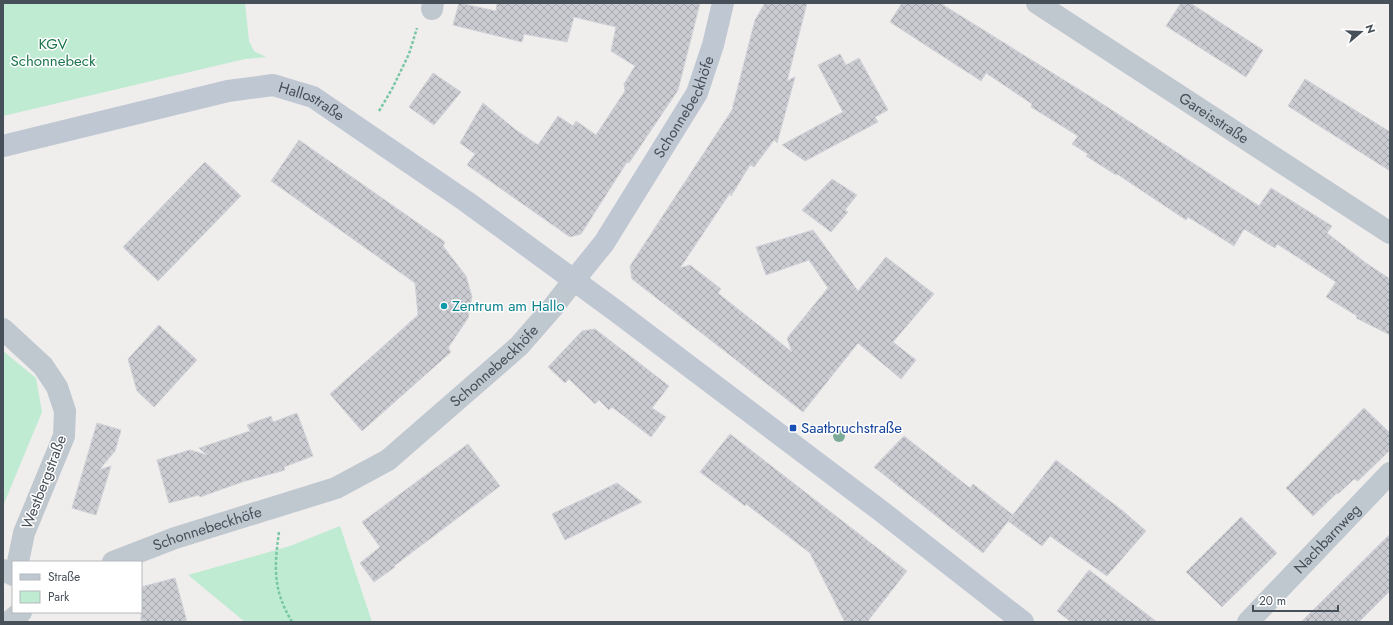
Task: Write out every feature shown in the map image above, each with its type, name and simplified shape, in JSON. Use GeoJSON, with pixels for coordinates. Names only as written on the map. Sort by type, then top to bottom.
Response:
{"type":"FeatureCollection","features":[{"type":"Feature","properties":{"kind":"main road","name":"Schonnebeckhöfe"},"geometry":{"type":"LineString","coordinates":[[574,280],[604,243],[697,93],[713,45],[723,3]]}},
{"type":"Feature","properties":{"kind":"main road","name":"Hallostraße"},"geometry":{"type":"LineString","coordinates":[[3,146],[228,91],[273,84],[314,97],[468,202],[574,280]]}},
{"type":"Feature","properties":{"kind":"main road"},"geometry":{"type":"LineString","coordinates":[[574,280],[845,484],[1023,622]]}},
{"type":"Feature","properties":{"kind":"street","name":"Gareisstraße"},"geometry":{"type":"LineString","coordinates":[[1037,3],[1390,233]]}},
{"type":"Feature","properties":{"kind":"street","name":"Schonnebeckhöfe"},"geometry":{"type":"LineString","coordinates":[[116,561],[175,538],[336,488],[388,460],[519,346],[554,306],[574,280]]}},
{"type":"Feature","properties":{"kind":"street","name":"Westbergstraße"},"geometry":{"type":"LineString","coordinates":[[3,330],[43,366],[57,387],[65,411],[64,436],[24,533],[18,561]]}},
{"type":"Feature","properties":{"kind":"street","name":"Nachbarnweg"},"geometry":{"type":"LineString","coordinates":[[1248,622],[1390,473]]}},
{"type":"Feature","properties":{"kind":"street"},"geometry":{"type":"LineString","coordinates":[[3,570],[12,574]]}},
{"type":"Feature","properties":{"kind":"street"},"geometry":{"type":"LineString","coordinates":[[10,622],[20,613]]}},
{"type":"Feature","properties":{"kind":"path"},"geometry":{"type":"LineString","coordinates":[[365,132],[392,88],[409,54],[420,17],[433,6]]}},
{"type":"Feature","properties":{"kind":"path"},"geometry":{"type":"LineString","coordinates":[[283,505],[275,566],[277,586],[283,605],[292,622]]}},
{"type":"Feature","properties":{"kind":"green space","name":"KGV Schonnebeck"},"geometry":{"type":"Polygon","coordinates":[[[3,3],[245,3],[249,41],[254,51],[266,57],[245,59],[3,116],[3,3]]]}},
{"type":"Feature","properties":{"kind":"green space"},"geometry":{"type":"Polygon","coordinates":[[[3,351],[36,378],[42,412],[3,506],[3,351]]]}},
{"type":"Feature","properties":{"kind":"green space"},"geometry":{"type":"Polygon","coordinates":[[[340,526],[372,622],[245,622],[188,575],[290,546],[340,526]]]}},
{"type":"Feature","properties":{"kind":"building"},"geometry":{"type":"Polygon","coordinates":[[[459,3],[496,11],[497,3],[700,3],[678,90],[629,163],[627,162],[581,234],[570,237],[467,165],[475,154],[460,143],[483,103],[516,130],[538,145],[558,116],[573,126],[576,121],[596,135],[625,91],[624,84],[635,66],[611,51],[616,27],[574,17],[567,42],[524,34],[522,42],[453,25],[459,3]]]}},
{"type":"Feature","properties":{"kind":"building"},"geometry":{"type":"Polygon","coordinates":[[[765,3],[807,3],[787,81],[795,77],[777,143],[774,140],[754,167],[750,165],[731,196],[730,193],[680,268],[690,265],[721,289],[718,293],[792,352],[787,338],[828,288],[809,260],[766,275],[756,247],[813,230],[858,291],[886,257],[934,294],[893,342],[916,360],[901,379],[858,343],[803,412],[632,279],[630,266],[732,110],[755,20],[765,3]]]}},
{"type":"Feature","properties":{"kind":"building"},"geometry":{"type":"Polygon","coordinates":[[[902,3],[940,3],[1104,105],[1259,206],[1271,188],[1332,226],[1327,233],[1366,263],[1390,279],[1390,335],[1356,318],[1357,316],[1326,297],[1336,282],[1277,244],[1275,248],[1244,229],[1234,246],[1188,217],[1186,220],[1117,174],[1116,175],[1086,156],[1088,154],[1072,144],[1078,136],[1031,107],[1032,104],[986,73],[981,81],[890,22],[902,3]]]}},
{"type":"Feature","properties":{"kind":"building"},"geometry":{"type":"Polygon","coordinates":[[[1181,3],[1190,3],[1263,50],[1246,77],[1166,26],[1181,3]]]}},
{"type":"Feature","properties":{"kind":"building"},"geometry":{"type":"Polygon","coordinates":[[[840,54],[846,65],[859,58],[888,110],[875,117],[878,122],[805,161],[782,145],[843,112],[818,65],[840,54]]]}},
{"type":"Feature","properties":{"kind":"building"},"geometry":{"type":"Polygon","coordinates":[[[433,73],[461,92],[434,125],[409,107],[433,73]]]}},
{"type":"Feature","properties":{"kind":"building"},"geometry":{"type":"Polygon","coordinates":[[[1305,79],[1390,132],[1390,171],[1288,106],[1305,79]]]}},
{"type":"Feature","properties":{"kind":"building"},"geometry":{"type":"Polygon","coordinates":[[[299,140],[445,242],[443,246],[466,276],[472,297],[468,318],[448,348],[451,352],[362,431],[330,394],[418,315],[415,283],[271,181],[299,140]]]}},
{"type":"Feature","properties":{"kind":"building"},"geometry":{"type":"Polygon","coordinates":[[[205,162],[241,196],[158,281],[123,247],[205,162]]]}},
{"type":"Feature","properties":{"kind":"building"},"geometry":{"type":"Polygon","coordinates":[[[832,179],[857,195],[845,210],[848,212],[831,232],[802,210],[832,179]]]}},
{"type":"Feature","properties":{"kind":"building"},"geometry":{"type":"Polygon","coordinates":[[[159,325],[197,360],[154,407],[137,391],[128,359],[159,325]]]}},
{"type":"Feature","properties":{"kind":"building"},"geometry":{"type":"Polygon","coordinates":[[[595,329],[669,386],[652,408],[666,417],[651,437],[612,407],[609,410],[599,400],[595,404],[569,379],[565,383],[548,367],[582,331],[595,329]]]}},
{"type":"Feature","properties":{"kind":"building"},"geometry":{"type":"Polygon","coordinates":[[[1364,408],[1390,433],[1390,450],[1358,481],[1354,479],[1313,516],[1286,488],[1364,408]]]}},
{"type":"Feature","properties":{"kind":"building"},"geometry":{"type":"Polygon","coordinates":[[[297,413],[313,456],[284,467],[285,470],[242,482],[200,497],[199,495],[169,503],[157,460],[190,450],[207,455],[199,448],[250,431],[247,425],[271,416],[273,422],[297,413]]]}},
{"type":"Feature","properties":{"kind":"building"},"geometry":{"type":"Polygon","coordinates":[[[97,423],[121,430],[115,451],[99,470],[111,466],[96,515],[72,508],[97,423]]]}},
{"type":"Feature","properties":{"kind":"building"},"geometry":{"type":"Polygon","coordinates":[[[730,434],[907,571],[867,622],[845,622],[810,553],[746,504],[745,506],[700,472],[730,434]]]}},
{"type":"Feature","properties":{"kind":"building"},"geometry":{"type":"Polygon","coordinates":[[[904,436],[970,488],[973,484],[1013,515],[983,553],[874,467],[904,436]]]}},
{"type":"Feature","properties":{"kind":"building"},"geometry":{"type":"Polygon","coordinates":[[[468,444],[500,486],[374,582],[360,563],[380,547],[362,522],[468,444]]]}},
{"type":"Feature","properties":{"kind":"building"},"geometry":{"type":"Polygon","coordinates":[[[1056,460],[1123,511],[1146,531],[1107,576],[1050,536],[1042,546],[1008,521],[1056,460]]]}},
{"type":"Feature","properties":{"kind":"building"},"geometry":{"type":"Polygon","coordinates":[[[617,483],[642,502],[565,540],[552,514],[617,483]]]}},
{"type":"Feature","properties":{"kind":"building"},"geometry":{"type":"Polygon","coordinates":[[[1241,517],[1277,553],[1222,607],[1186,572],[1241,517]]]}},
{"type":"Feature","properties":{"kind":"building"},"geometry":{"type":"Polygon","coordinates":[[[1390,534],[1390,591],[1359,622],[1301,622],[1390,534]]]}},
{"type":"Feature","properties":{"kind":"building"},"geometry":{"type":"Polygon","coordinates":[[[1089,570],[1157,622],[1071,622],[1057,611],[1089,570]]]}},
{"type":"Feature","properties":{"kind":"building"},"geometry":{"type":"Polygon","coordinates":[[[175,578],[187,622],[141,622],[142,587],[175,578]]]}},
{"type":"Feature","properties":{"kind":"place","name":"Zentrum am Hallo"},"geometry":{"type":"Point","coordinates":[444,306]}},
{"type":"Feature","properties":{"kind":"place","name":"Saatbruchstraße"},"geometry":{"type":"Point","coordinates":[793,428]}}]}
